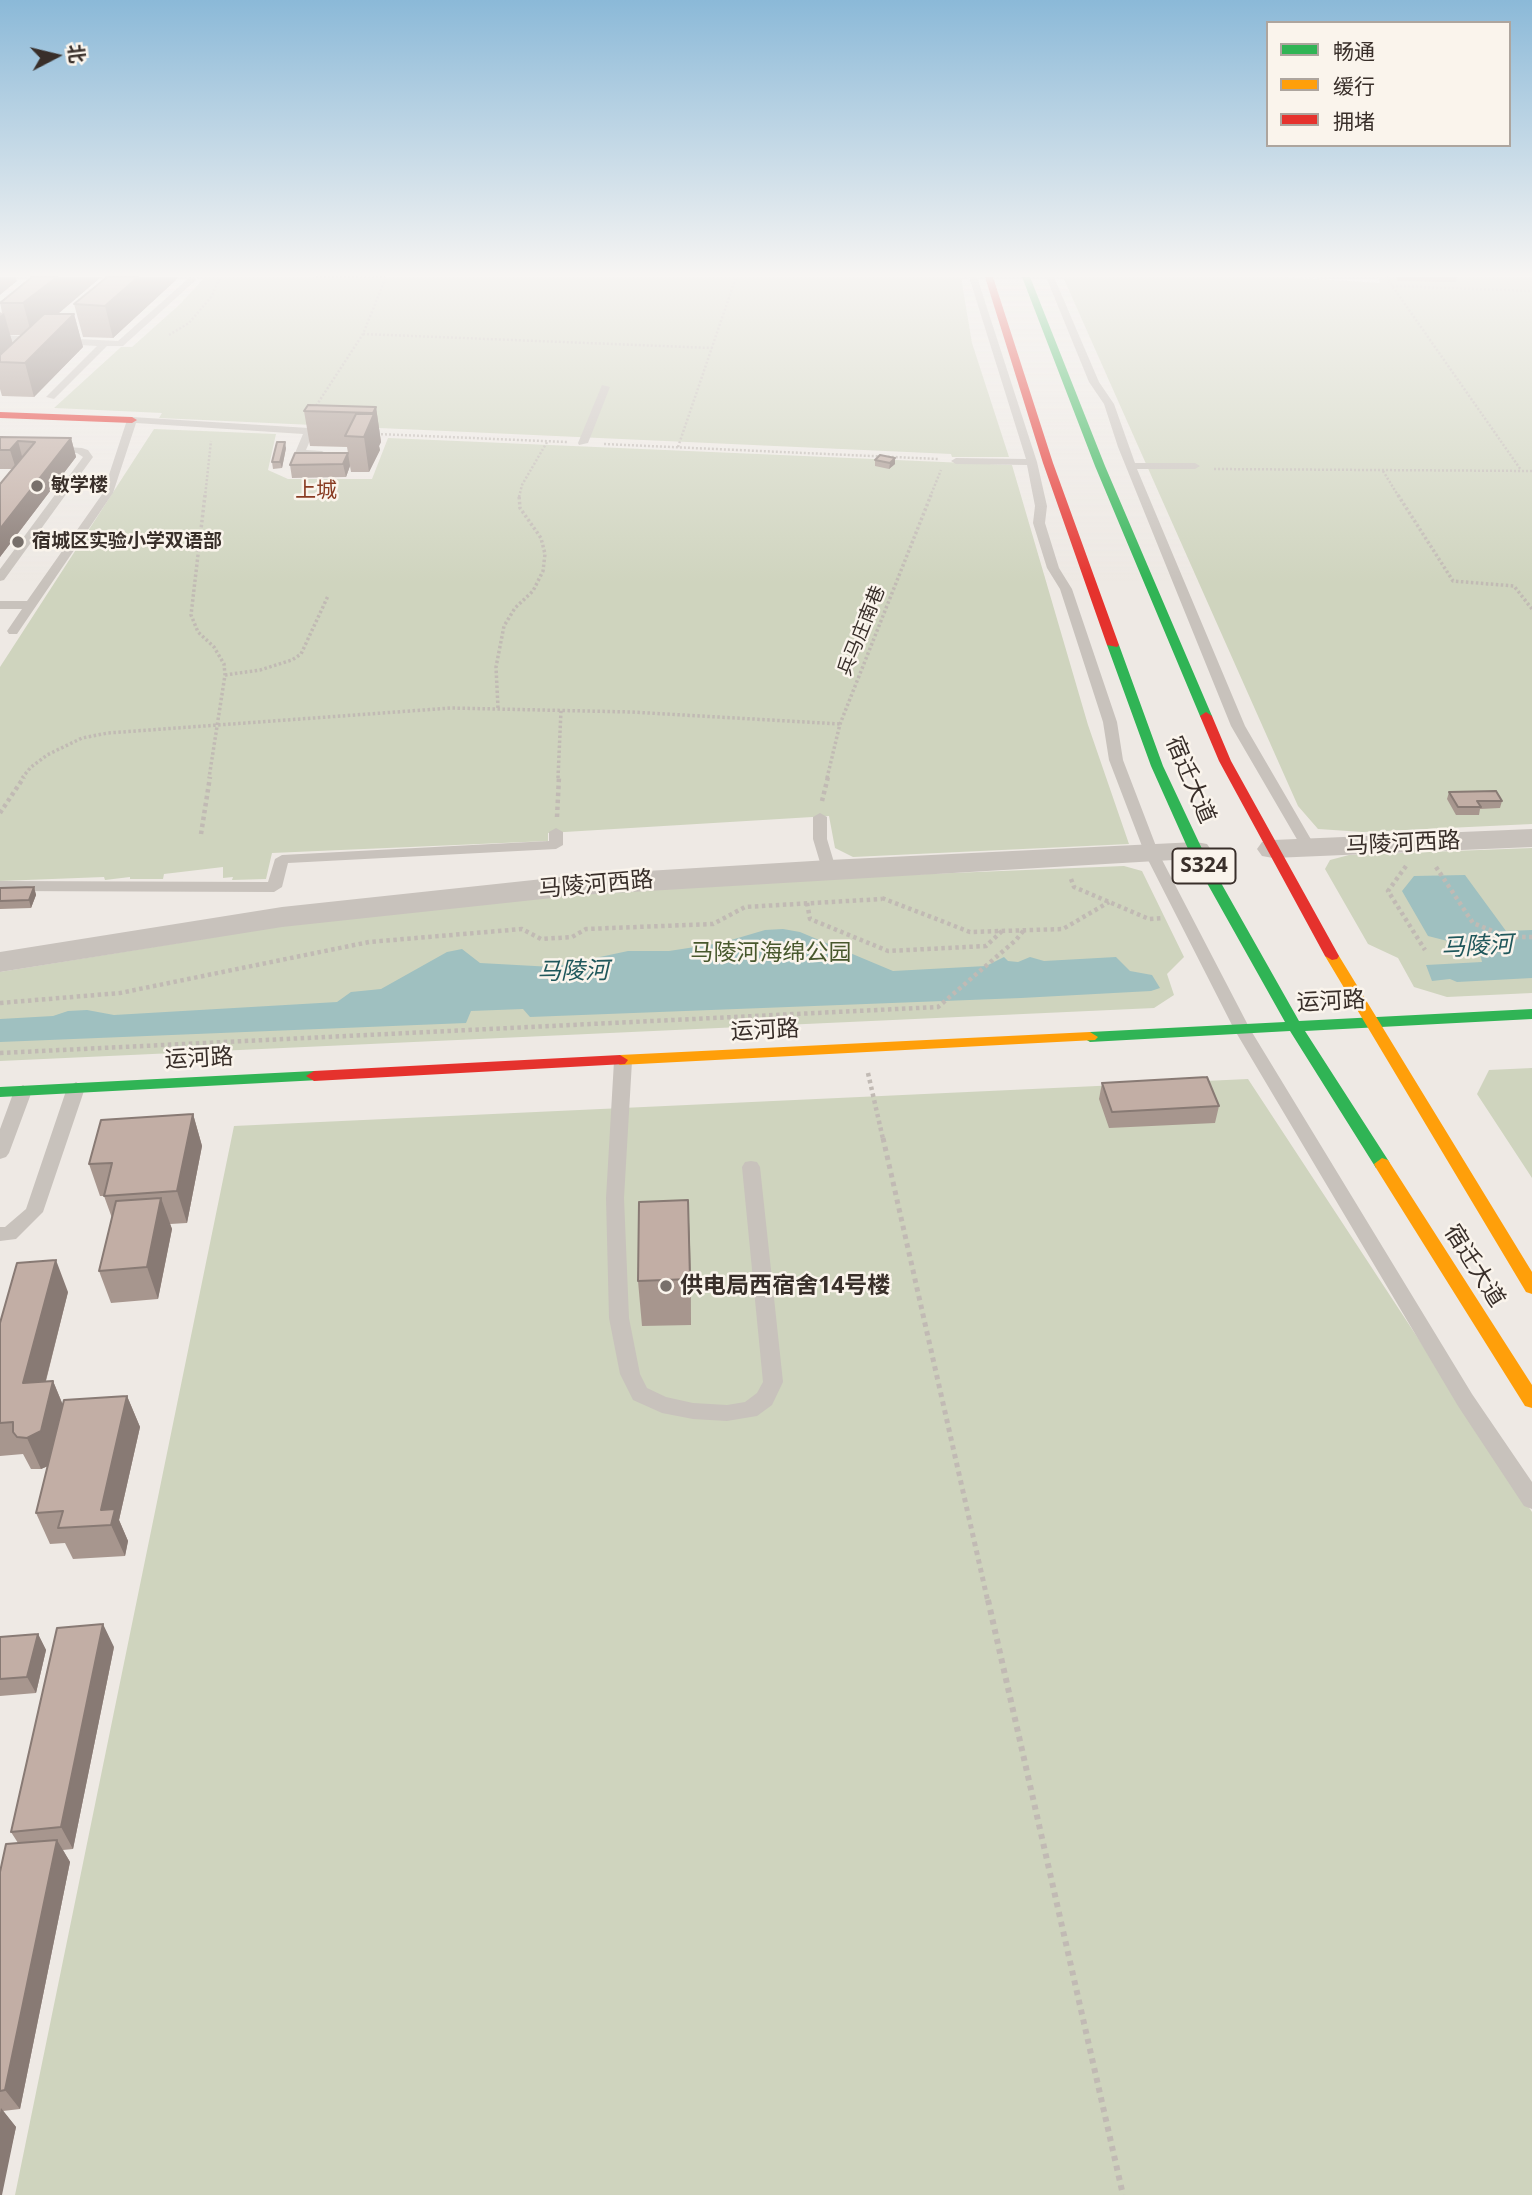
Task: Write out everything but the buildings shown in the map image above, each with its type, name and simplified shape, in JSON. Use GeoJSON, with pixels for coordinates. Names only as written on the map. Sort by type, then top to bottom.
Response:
{"type":"FeatureCollection","features":[{"type":"Feature","properties":{"kind":"main road","name":"宿迁大道"},"geometry":{"type":"LineString","coordinates":[[1022,379],[1048,463],[1157,766],[1196,851],[1295,1027],[1532,1401]]}},
{"type":"Feature","properties":{"kind":"main road","name":"宿迁大道"},"geometry":{"type":"LineString","coordinates":[[1066,379],[1100,466],[1225,761],[1369,1022],[1532,1287]]}},
{"type":"Feature","properties":{"kind":"main road"},"geometry":{"type":"LineString","coordinates":[[0,415],[132,421]]}},
{"type":"Feature","properties":{"kind":"main road","name":"运河路"},"geometry":{"type":"LineString","coordinates":[[0,1092],[1532,1014]]}},
{"type":"Feature","properties":{"kind":"street","name":"马陵河西路"},"geometry":{"type":"LineString","coordinates":[[1273,849],[1532,838]]}},
{"type":"Feature","properties":{"kind":"street","name":"马陵河西路"},"geometry":{"type":"LineString","coordinates":[[0,962],[282,917],[580,885],[829,869],[1196,851]]}},
{"type":"Feature","properties":{"kind":"lane"},"geometry":{"type":"LineString","coordinates":[[51,397],[69,379]]}},
{"type":"Feature","properties":{"kind":"lane"},"geometry":{"type":"LineString","coordinates":[[1006,379],[1032,462],[1041,506],[1039,523],[1053,568],[1066,589],[1110,722],[1116,760],[1152,853],[1242,1029],[1465,1400],[1532,1500]]}},
{"type":"Feature","properties":{"kind":"lane"},"geometry":{"type":"LineString","coordinates":[[1093,379],[1108,404],[1238,726],[1309,848]]}},
{"type":"Feature","properties":{"kind":"lane"},"geometry":{"type":"LineString","coordinates":[[583,443],[606,387]]}},
{"type":"Feature","properties":{"kind":"lane"},"geometry":{"type":"LineString","coordinates":[[13,631],[108,493],[132,421],[309,431],[300,453],[340,454]]}},
{"type":"Feature","properties":{"kind":"lane"},"geometry":{"type":"LineString","coordinates":[[0,577],[88,457],[78,450],[40,449]]}},
{"type":"Feature","properties":{"kind":"lane"},"geometry":{"type":"LineString","coordinates":[[951,460],[1032,462]]}},
{"type":"Feature","properties":{"kind":"lane"},"geometry":{"type":"LineString","coordinates":[[1131,466],[1195,466]]}},
{"type":"Feature","properties":{"kind":"lane"},"geometry":{"type":"LineString","coordinates":[[0,604],[31,605]]}},
{"type":"Feature","properties":{"kind":"lane"},"geometry":{"type":"LineString","coordinates":[[820,817],[820,839],[829,869]]}},
{"type":"Feature","properties":{"kind":"lane"},"geometry":{"type":"LineString","coordinates":[[0,886],[274,887],[282,859],[556,845],[556,832]]}},
{"type":"Feature","properties":{"kind":"lane"},"geometry":{"type":"LineString","coordinates":[[623,1061],[615,1198],[619,1318],[630,1374],[640,1394],[662,1405],[693,1411],[726,1413],[750,1410],[765,1399],[773,1382],[751,1167]]}},
{"type":"Feature","properties":{"kind":"lane"},"geometry":{"type":"LineString","coordinates":[[0,1235],[9,1234],[34,1212],[76,1088]]}},
{"type":"Feature","properties":{"kind":"lane"},"geometry":{"type":"LineString","coordinates":[[0,1153],[23,1091]]}},
{"type":"Feature","properties":{"kind":"path"},"geometry":{"type":"LineString","coordinates":[[300,430],[333,379]]}},
{"type":"Feature","properties":{"kind":"path"},"geometry":{"type":"LineString","coordinates":[[678,447],[701,379]]}},
{"type":"Feature","properties":{"kind":"path"},"geometry":{"type":"LineString","coordinates":[[1458,379],[1522,470]]}},
{"type":"Feature","properties":{"kind":"path"},"geometry":{"type":"LineString","coordinates":[[201,834],[225,675],[224,664],[214,647],[198,632],[191,615],[213,426]]}},
{"type":"Feature","properties":{"kind":"path"},"geometry":{"type":"LineString","coordinates":[[376,434],[951,460]]}},
{"type":"Feature","properties":{"kind":"path"},"geometry":{"type":"LineString","coordinates":[[498,708],[496,667],[504,626],[515,608],[533,592],[543,571],[545,554],[541,538],[520,508],[519,495],[547,442]]}},
{"type":"Feature","properties":{"kind":"path","name":"兵马庄南巷"},"geometry":{"type":"LineString","coordinates":[[820,817],[840,724],[951,460]]}},
{"type":"Feature","properties":{"kind":"path"},"geometry":{"type":"LineString","coordinates":[[1213,469],[1532,471]]}},
{"type":"Feature","properties":{"kind":"path"},"geometry":{"type":"LineString","coordinates":[[1382,470],[1453,581],[1514,586],[1532,609]]}},
{"type":"Feature","properties":{"kind":"path"},"geometry":{"type":"LineString","coordinates":[[225,675],[260,670],[292,660],[301,654],[328,596]]}},
{"type":"Feature","properties":{"kind":"path"},"geometry":{"type":"LineString","coordinates":[[0,813],[31,767],[47,755],[82,738],[108,733],[365,713],[498,708],[840,724]]}},
{"type":"Feature","properties":{"kind":"path"},"geometry":{"type":"LineString","coordinates":[[556,832],[561,710]]}},
{"type":"Feature","properties":{"kind":"path"},"geometry":{"type":"LineString","coordinates":[[1433,862],[1473,923],[1507,937],[1532,937]]}},
{"type":"Feature","properties":{"kind":"path"},"geometry":{"type":"LineString","coordinates":[[1408,863],[1388,891],[1425,950]]}},
{"type":"Feature","properties":{"kind":"path"},"geometry":{"type":"LineString","coordinates":[[874,867],[882,899]]}},
{"type":"Feature","properties":{"kind":"path"},"geometry":{"type":"LineString","coordinates":[[1069,875],[1074,887],[1149,919],[1174,917]]}},
{"type":"Feature","properties":{"kind":"path"},"geometry":{"type":"LineString","coordinates":[[0,1003],[120,993],[369,942],[522,929],[541,939],[572,937],[586,929],[713,924],[745,907],[882,899],[970,932],[1063,929],[1108,902]]}},
{"type":"Feature","properties":{"kind":"path"},"geometry":{"type":"LineString","coordinates":[[807,903],[810,919],[888,951],[986,946],[1002,931]]}},
{"type":"Feature","properties":{"kind":"path"},"geometry":{"type":"LineString","coordinates":[[0,1053],[938,1007],[1016,940],[1024,930]]}},
{"type":"Feature","properties":{"kind":"path"},"geometry":{"type":"LineString","coordinates":[[862,1049],[1123,2195]]}},
{"type":"Feature","properties":{"kind":"green space"},"geometry":{"type":"Polygon","coordinates":[[[85,379],[984,379],[1009,457],[952,457],[951,454],[159,418],[162,413],[54,408],[85,379]]]}},
{"type":"Feature","properties":{"kind":"green space"},"geometry":{"type":"Polygon","coordinates":[[[1109,379],[1532,379],[1532,824],[1363,832],[1318,829],[1298,806],[1109,379]]]}},
{"type":"Feature","properties":{"kind":"green space"},"geometry":{"type":"Polygon","coordinates":[[[154,429],[276,434],[268,470],[288,479],[372,479],[388,438],[1012,465],[1088,725],[1129,844],[853,857],[835,848],[829,816],[548,833],[548,841],[272,853],[266,879],[223,878],[223,867],[164,874],[163,879],[130,877],[105,880],[104,877],[0,881],[0,667],[154,429]]]}},
{"type":"Feature","properties":{"kind":"green space"},"geometry":{"type":"Polygon","coordinates":[[[1532,848],[1532,993],[1447,997],[1414,987],[1398,958],[1368,944],[1325,869],[1330,860],[1349,855],[1532,848]]]}},
{"type":"Feature","properties":{"kind":"green space","name":"马陵河海绵公园"},"geometry":{"type":"Polygon","coordinates":[[[1124,866],[1142,871],[1184,957],[1167,974],[1174,995],[1154,1008],[0,1061],[0,972],[313,921],[542,897],[756,881],[1124,866]]]}},
{"type":"Feature","properties":{"kind":"green space"},"geometry":{"type":"Polygon","coordinates":[[[1532,1068],[1532,1178],[1477,1094],[1489,1070],[1532,1068]]]}},
{"type":"Feature","properties":{"kind":"green space"},"geometry":{"type":"Polygon","coordinates":[[[1248,1079],[1532,1512],[1532,2195],[15,2195],[234,1126],[1248,1079]]]}},
{"type":"Feature","properties":{"kind":"water","name":"马陵河"},"geometry":{"type":"Polygon","coordinates":[[[1465,875],[1506,931],[1532,930],[1532,978],[1432,981],[1426,965],[1482,962],[1479,949],[1428,936],[1402,891],[1414,876],[1465,875]]]}},
{"type":"Feature","properties":{"kind":"water","name":"马陵河"},"geometry":{"type":"Polygon","coordinates":[[[765,930],[800,932],[893,971],[986,966],[1004,957],[1008,961],[1018,962],[1030,957],[1044,961],[1116,957],[1130,971],[1152,975],[1160,988],[1151,991],[1021,998],[530,1017],[523,1009],[471,1011],[466,1023],[0,1042],[0,1019],[53,1016],[68,1011],[87,1010],[114,1015],[337,1002],[351,992],[381,989],[447,952],[462,949],[480,963],[553,967],[628,951],[669,951],[721,943],[765,930]]]}},
{"type":"Feature","properties":{"kind":"traffic: fast"},"geometry":{"type":"LineString","coordinates":[[1066,379],[1206,716]]}},
{"type":"Feature","properties":{"kind":"traffic: fast"},"geometry":{"type":"LineString","coordinates":[[1113,645],[1157,766],[1196,851],[1295,1027],[1382,1164]]}},
{"type":"Feature","properties":{"kind":"traffic: fast"},"geometry":{"type":"LineString","coordinates":[[1090,1037],[1532,1014]]}},
{"type":"Feature","properties":{"kind":"traffic: fast"},"geometry":{"type":"LineString","coordinates":[[0,1092],[314,1076]]}},
{"type":"Feature","properties":{"kind":"traffic: slow"},"geometry":{"type":"LineString","coordinates":[[1332,956],[1532,1287]]}},
{"type":"Feature","properties":{"kind":"traffic: slow"},"geometry":{"type":"LineString","coordinates":[[620,1060],[1090,1037]]}},
{"type":"Feature","properties":{"kind":"traffic: slow"},"geometry":{"type":"LineString","coordinates":[[1382,1164],[1532,1401]]}},
{"type":"Feature","properties":{"kind":"traffic: jam"},"geometry":{"type":"LineString","coordinates":[[1021,379],[1048,463],[1113,645]]}},
{"type":"Feature","properties":{"kind":"traffic: jam"},"geometry":{"type":"LineString","coordinates":[[0,415],[132,420]]}},
{"type":"Feature","properties":{"kind":"traffic: jam"},"geometry":{"type":"LineString","coordinates":[[1206,716],[1225,761],[1332,956]]}},
{"type":"Feature","properties":{"kind":"traffic: jam"},"geometry":{"type":"LineString","coordinates":[[314,1076],[620,1060]]}},
{"type":"Feature","properties":{"kind":"place","name":"敏学楼"},"geometry":{"type":"Point","coordinates":[37,486]}},
{"type":"Feature","properties":{"kind":"place","name":"宿城区实验小学双语部"},"geometry":{"type":"Point","coordinates":[18,542]}},
{"type":"Feature","properties":{"kind":"place","name":"供电局西宿舍14号楼"},"geometry":{"type":"Point","coordinates":[666,1286]}},
{"type":"Feature","properties":{"kind":"district","name":"上城"},"geometry":{"type":"Point","coordinates":[316,491]}}]}
